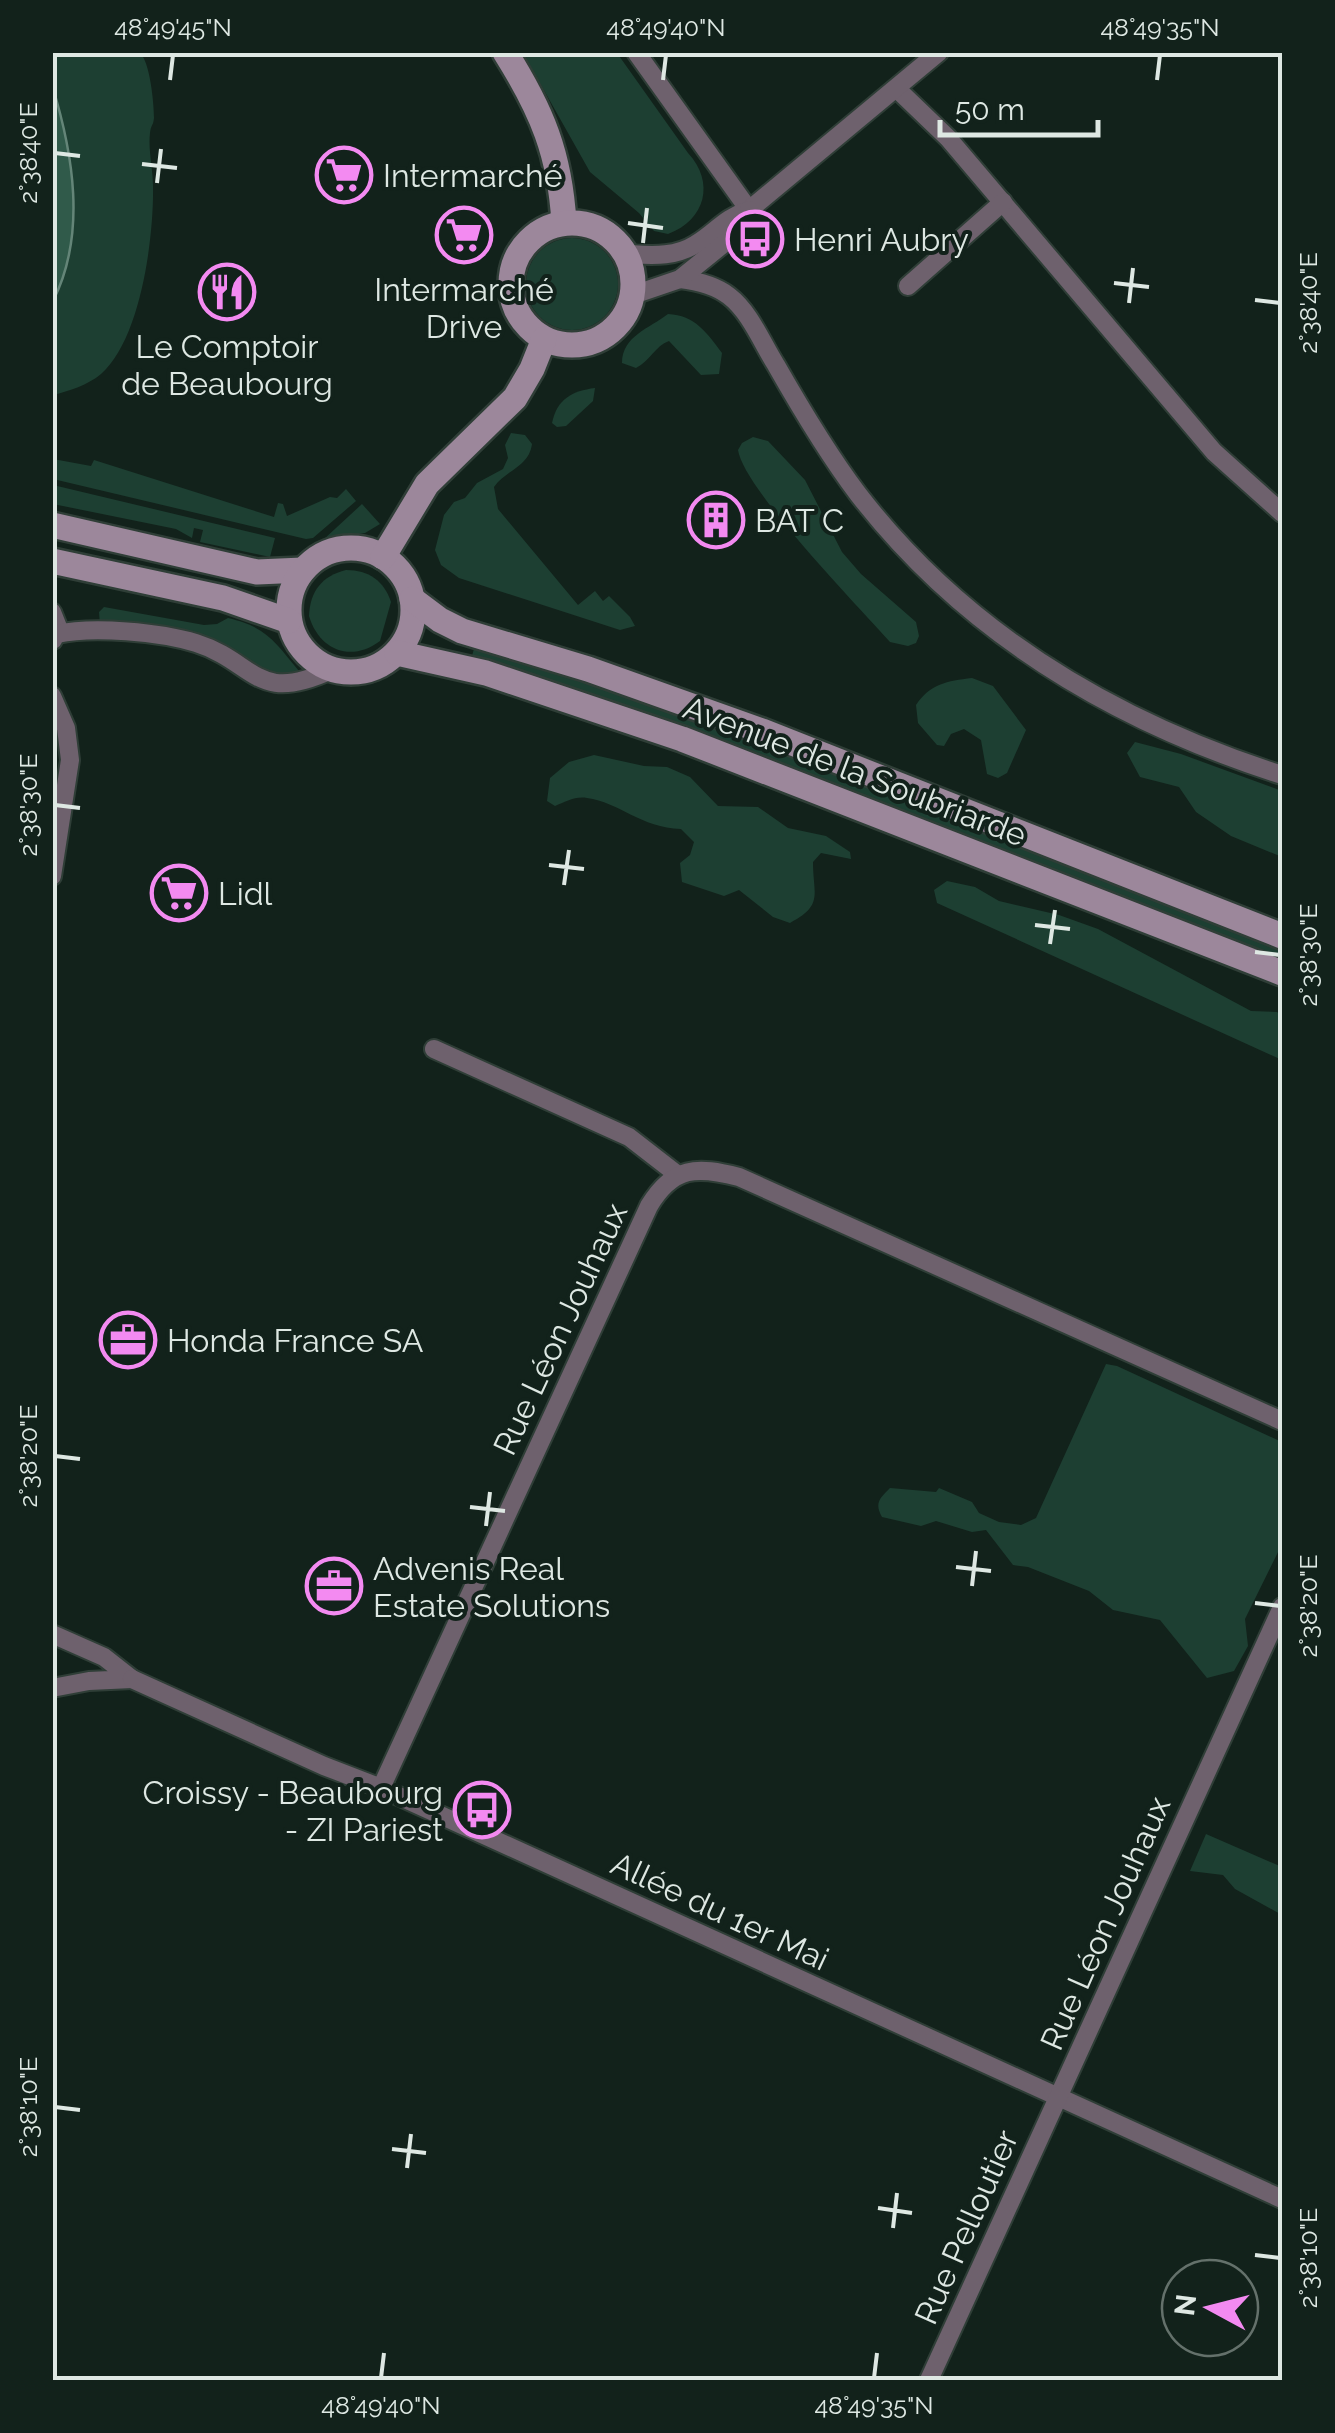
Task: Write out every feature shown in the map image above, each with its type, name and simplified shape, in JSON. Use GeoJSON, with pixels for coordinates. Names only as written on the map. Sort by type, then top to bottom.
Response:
{"type":"FeatureCollection","features":[{"type":"Feature","properties":{"kind":"street"},"geometry":{"type":"LineString","coordinates":[[505,52],[534,101],[559,164],[564,224]]}},
{"type":"Feature","properties":{"kind":"street"},"geometry":{"type":"LineString","coordinates":[[636,52],[749,210]]}},
{"type":"Feature","properties":{"kind":"street"},"geometry":{"type":"LineString","coordinates":[[626,254],[671,255],[695,245],[729,217],[749,210],[939,52]]}},
{"type":"Feature","properties":{"kind":"street"},"geometry":{"type":"LineString","coordinates":[[897,89],[948,138],[1214,452],[1282,512]]}},
{"type":"Feature","properties":{"kind":"street"},"geometry":{"type":"LineString","coordinates":[[908,286],[1003,202]]}},
{"type":"Feature","properties":{"kind":"street"},"geometry":{"type":"LineString","coordinates":[[633,295],[680,279],[738,232],[749,210]]}},
{"type":"Feature","properties":{"kind":"street"},"geometry":{"type":"LineString","coordinates":[[582,224],[600,229],[626,254],[633,274],[633,295],[619,324],[603,337],[584,344],[564,345],[544,339],[517,310],[513,270],[520,253],[547,228],[582,224]]}},
{"type":"Feature","properties":{"kind":"street"},"geometry":{"type":"LineString","coordinates":[[708,256],[712,286]]}},
{"type":"Feature","properties":{"kind":"street"},"geometry":{"type":"LineString","coordinates":[[680,279],[712,286],[740,307],[859,495],[899,542],[971,611],[1046,669],[1098,699],[1186,742],[1282,775]]}},
{"type":"Feature","properties":{"kind":"street"},"geometry":{"type":"LineString","coordinates":[[383,557],[427,484],[515,398],[544,339]]}},
{"type":"Feature","properties":{"kind":"street"},"geometry":{"type":"LineString","coordinates":[[52,526],[258,572],[303,570]]}},
{"type":"Feature","properties":{"kind":"street"},"geometry":{"type":"LineString","coordinates":[[52,612],[55,637],[94,632],[186,641],[213,650],[242,670],[270,682],[300,682],[332,670],[366,671],[397,653],[412,618],[412,599],[402,575],[383,557],[367,550],[332,551],[316,558],[303,570],[289,603],[293,634],[308,656],[332,670]]}},
{"type":"Feature","properties":{"kind":"street"},"geometry":{"type":"LineString","coordinates":[[52,561],[223,598],[289,621]]}},
{"type":"Feature","properties":{"kind":"street","name":"Avenue de la Soubriarde"},"geometry":{"type":"LineString","coordinates":[[412,599],[462,631],[588,669],[762,731],[1282,936]]}},
{"type":"Feature","properties":{"kind":"street","name":"Avenue de la Soubriarde"},"geometry":{"type":"LineString","coordinates":[[397,653],[486,673],[682,739],[1282,973]]}},
{"type":"Feature","properties":{"kind":"street"},"geometry":{"type":"LineString","coordinates":[[52,696],[66,728],[70,760],[52,876]]}},
{"type":"Feature","properties":{"kind":"street"},"geometry":{"type":"LineString","coordinates":[[434,1049],[629,1137],[678,1175],[705,1168],[739,1177],[1282,1421]]}},
{"type":"Feature","properties":{"kind":"street","name":"Rue Léon Jouhaux"},"geometry":{"type":"LineString","coordinates":[[381,1788],[649,1206],[661,1186],[678,1175]]}},
{"type":"Feature","properties":{"kind":"street","name":"Rue Léon Jouhaux"},"geometry":{"type":"LineString","coordinates":[[1058,2099],[1282,1608]]}},
{"type":"Feature","properties":{"kind":"street","name":"Allée du 1er Mai"},"geometry":{"type":"LineString","coordinates":[[52,1634],[104,1657],[132,1679],[381,1788],[1282,2199]]}},
{"type":"Feature","properties":{"kind":"street","name":"Allée du 1er Mai"},"geometry":{"type":"LineString","coordinates":[[52,1688],[132,1679]]}},
{"type":"Feature","properties":{"kind":"street","name":"Rue Pelloutier"},"geometry":{"type":"LineString","coordinates":[[929,2380],[1058,2099]]}},
{"type":"Feature","properties":{"kind":"shaded area"},"geometry":{"type":"Polygon","coordinates":[[[52,53],[140,53],[149,74],[154,118],[150,130],[151,232],[135,313],[115,358],[101,374],[53,395],[52,53]]]}},
{"type":"Feature","properties":{"kind":"shaded area"},"geometry":{"type":"Polygon","coordinates":[[[523,53],[617,53],[702,176],[702,199],[691,220],[668,234],[654,231],[639,213],[590,172],[523,53]]]}},
{"type":"Feature","properties":{"kind":"shaded area"},"geometry":{"type":"Polygon","coordinates":[[[52,85],[66,138],[73,193],[70,249],[53,301],[52,85]]]}},
{"type":"Feature","properties":{"kind":"shaded area"},"geometry":{"type":"Polygon","coordinates":[[[572,238],[590,241],[605,251],[615,266],[615,302],[605,317],[590,327],[572,330],[554,327],[539,317],[529,302],[526,284],[529,266],[539,251],[554,241],[572,238]]]}},
{"type":"Feature","properties":{"kind":"shaded area"},"geometry":{"type":"Polygon","coordinates":[[[668,314],[700,326],[722,353],[719,374],[701,375],[669,341],[636,368],[622,363],[632,339],[668,314]]]}},
{"type":"Feature","properties":{"kind":"shaded area"},"geometry":{"type":"Polygon","coordinates":[[[595,388],[593,401],[566,426],[552,423],[567,398],[595,388]]]}},
{"type":"Feature","properties":{"kind":"shaded area"},"geometry":{"type":"Polygon","coordinates":[[[511,433],[525,435],[532,444],[522,463],[494,487],[498,509],[578,605],[595,591],[603,601],[609,596],[635,626],[620,630],[459,578],[441,565],[435,550],[444,515],[477,483],[503,469],[508,458],[505,445],[511,433]]]}},
{"type":"Feature","properties":{"kind":"shaded area"},"geometry":{"type":"Polygon","coordinates":[[[753,437],[768,441],[805,480],[842,552],[916,622],[916,643],[908,646],[890,642],[780,518],[745,468],[738,450],[753,437]]]}},
{"type":"Feature","properties":{"kind":"shaded area"},"geometry":{"type":"Polygon","coordinates":[[[53,459],[91,466],[94,460],[274,517],[278,503],[283,504],[287,516],[330,497],[337,498],[346,489],[356,501],[313,538],[306,539],[53,479],[53,459]]]}},
{"type":"Feature","properties":{"kind":"shaded area"},"geometry":{"type":"Polygon","coordinates":[[[53,485],[275,538],[270,557],[200,542],[203,530],[194,528],[192,538],[176,529],[53,504],[53,485]]]}},
{"type":"Feature","properties":{"kind":"shaded area"},"geometry":{"type":"Polygon","coordinates":[[[362,504],[380,524],[365,533],[323,540],[362,504]]]}},
{"type":"Feature","properties":{"kind":"shaded area"},"geometry":{"type":"Polygon","coordinates":[[[346,570],[374,578],[391,602],[380,641],[369,648],[347,652],[328,645],[309,616],[319,586],[346,570]]]}},
{"type":"Feature","properties":{"kind":"shaded area"},"geometry":{"type":"Polygon","coordinates":[[[104,607],[204,625],[228,618],[241,622],[269,637],[299,671],[274,677],[227,651],[100,625],[99,612],[104,607]]]}},
{"type":"Feature","properties":{"kind":"shaded area"},"geometry":{"type":"Polygon","coordinates":[[[475,645],[745,737],[1282,949],[1282,961],[740,748],[472,656],[475,645]]]}},
{"type":"Feature","properties":{"kind":"shaded area"},"geometry":{"type":"Polygon","coordinates":[[[972,678],[993,686],[1026,730],[1007,773],[998,778],[987,774],[981,740],[964,729],[951,734],[944,746],[937,745],[918,723],[916,705],[927,692],[947,682],[972,678]]]}},
{"type":"Feature","properties":{"kind":"shaded area"},"geometry":{"type":"Polygon","coordinates":[[[1135,742],[1181,754],[1282,791],[1282,857],[1231,836],[1196,812],[1179,787],[1140,777],[1127,753],[1135,742]]]}},
{"type":"Feature","properties":{"kind":"shaded area"},"geometry":{"type":"Polygon","coordinates":[[[594,755],[667,767],[690,777],[718,806],[758,807],[788,828],[826,836],[850,852],[851,859],[821,853],[813,862],[812,904],[790,923],[773,917],[739,890],[724,896],[682,882],[680,863],[690,855],[694,842],[681,829],[654,824],[599,800],[574,799],[555,806],[547,801],[550,778],[569,762],[594,755]]]}},
{"type":"Feature","properties":{"kind":"shaded area"},"geometry":{"type":"Polygon","coordinates":[[[947,881],[975,887],[999,901],[1098,929],[1251,1011],[1277,1012],[1282,1016],[1282,1060],[937,903],[934,890],[947,881]]]}},
{"type":"Feature","properties":{"kind":"shaded area"},"geometry":{"type":"Polygon","coordinates":[[[1106,1364],[1282,1442],[1282,1544],[1245,1619],[1248,1646],[1234,1671],[1207,1678],[1160,1620],[1113,1610],[1089,1591],[1013,1565],[986,1530],[972,1532],[936,1521],[921,1526],[882,1517],[878,1508],[890,1488],[936,1492],[939,1488],[972,1502],[979,1513],[999,1522],[1021,1525],[1036,1518],[1106,1364]]]}},
{"type":"Feature","properties":{"kind":"shaded area"},"geometry":{"type":"Polygon","coordinates":[[[1206,1834],[1282,1867],[1282,1915],[1235,1889],[1223,1875],[1190,1871],[1206,1834]]]}},
{"type":"Feature","properties":{"kind":"place","name":"Intermarché"},"geometry":{"type":"Point","coordinates":[344,175]}},
{"type":"Feature","properties":{"kind":"place","name":"Intermarché Drive"},"geometry":{"type":"Point","coordinates":[464,235]}},
{"type":"Feature","properties":{"kind":"place","name":"Henri Aubry"},"geometry":{"type":"Point","coordinates":[755,239]}},
{"type":"Feature","properties":{"kind":"place","name":"Le Comptoir de Beaubourg"},"geometry":{"type":"Point","coordinates":[227,292]}},
{"type":"Feature","properties":{"kind":"place","name":"BAT C"},"geometry":{"type":"Point","coordinates":[716,520]}},
{"type":"Feature","properties":{"kind":"place","name":"Lidl"},"geometry":{"type":"Point","coordinates":[179,893]}},
{"type":"Feature","properties":{"kind":"place","name":"Honda France SA"},"geometry":{"type":"Point","coordinates":[128,1340]}},
{"type":"Feature","properties":{"kind":"place","name":"Advenis Real Estate Solutions"},"geometry":{"type":"Point","coordinates":[334,1586]}},
{"type":"Feature","properties":{"kind":"place","name":"Croissy - Beaubourg - ZI Pariest"},"geometry":{"type":"Point","coordinates":[482,1810]}}]}
